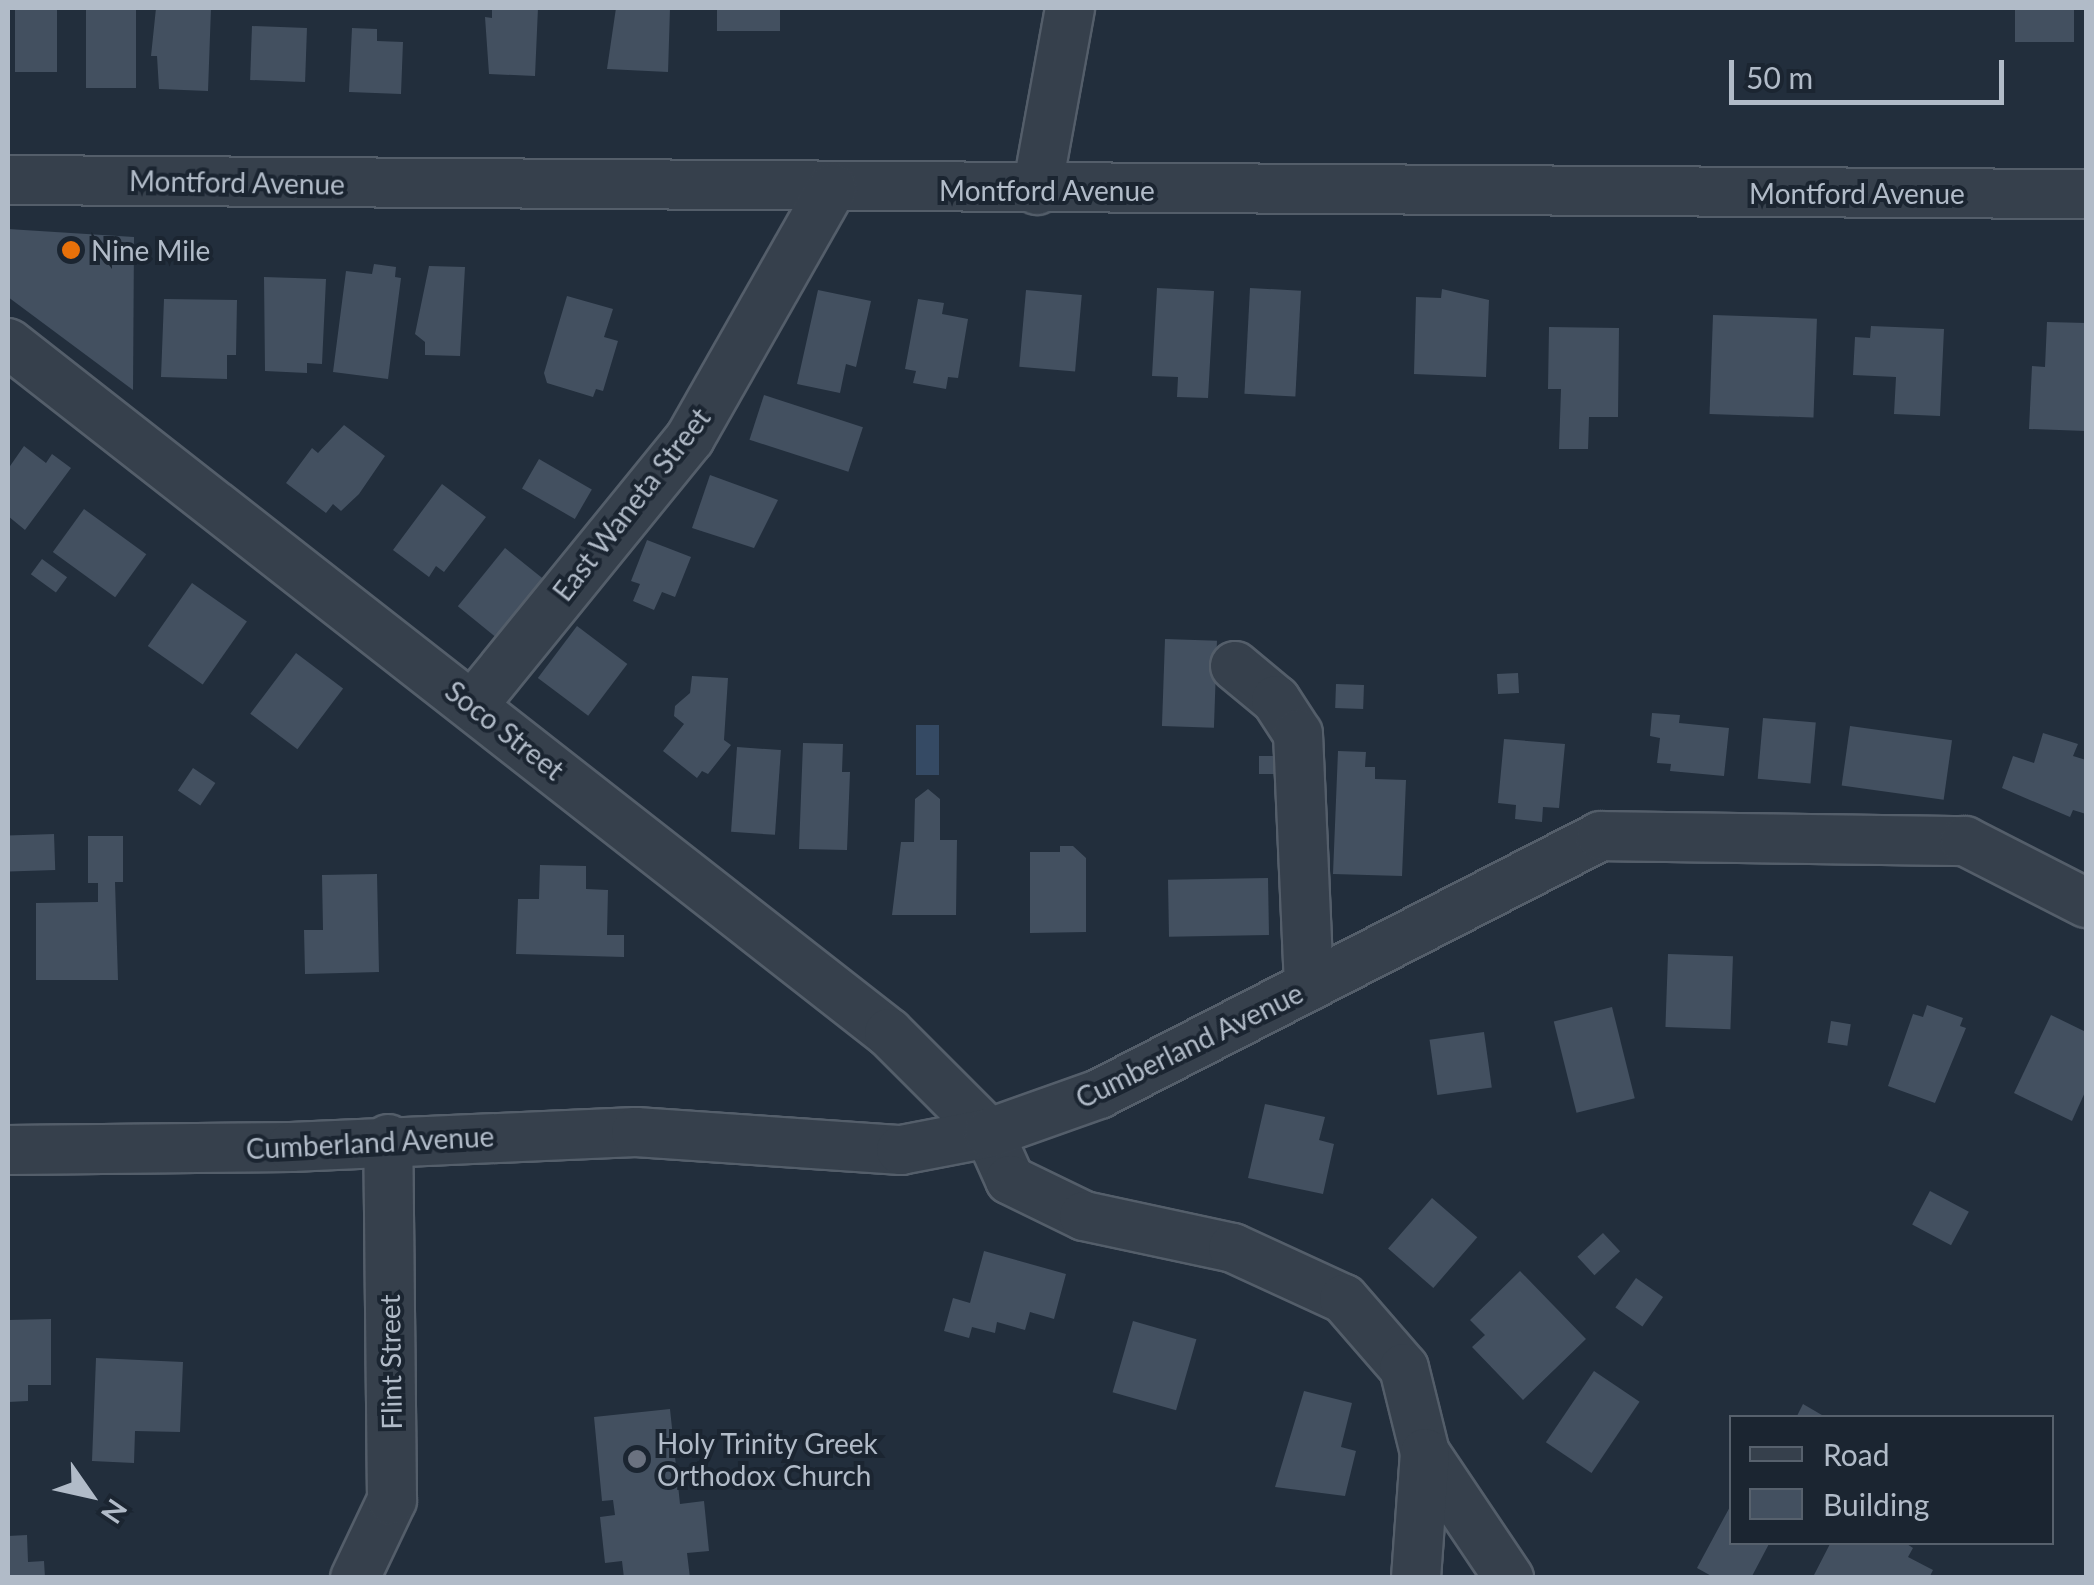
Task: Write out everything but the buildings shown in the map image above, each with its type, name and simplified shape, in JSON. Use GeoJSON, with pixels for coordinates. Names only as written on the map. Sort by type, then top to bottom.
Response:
{"type":"FeatureCollection","features":[{"type":"Feature","properties":{"kind":"street"},"geometry":{"type":"LineString","coordinates":[[1036,190],[1070,8]]}},
{"type":"Feature","properties":{"kind":"street","name":"Montford Avenue"},"geometry":{"type":"LineString","coordinates":[[8,180],[1036,190],[2086,194]]}},
{"type":"Feature","properties":{"kind":"street","name":"East Waneta Street"},"geometry":{"type":"LineString","coordinates":[[473,704],[690,438],[832,188]]}},
{"type":"Feature","properties":{"kind":"street","name":"Soco Street"},"geometry":{"type":"LineString","coordinates":[[8,342],[889,1033],[989,1133]]}},
{"type":"Feature","properties":{"kind":"street"},"geometry":{"type":"LineString","coordinates":[[1235,666],[1276,700],[1298,734],[1309,986]]}},
{"type":"Feature","properties":{"kind":"street","name":"Cumberland Avenue"},"geometry":{"type":"LineString","coordinates":[[8,1150],[291,1147],[388,1138],[636,1132],[901,1150],[989,1133],[1099,1094],[1600,836],[1965,841],[2086,903]]}},
{"type":"Feature","properties":{"kind":"street"},"geometry":{"type":"LineString","coordinates":[[989,1133],[1010,1180],[1084,1216],[1233,1248],[1344,1299],[1404,1368],[1426,1454],[1416,1578]]}},
{"type":"Feature","properties":{"kind":"street","name":"Flint Street"},"geometry":{"type":"LineString","coordinates":[[354,1578],[392,1500],[388,1138]]}},
{"type":"Feature","properties":{"kind":"street"},"geometry":{"type":"LineString","coordinates":[[1426,1454],[1510,1578]]}},
{"type":"Feature","properties":{"kind":"water"},"geometry":{"type":"Polygon","coordinates":[[[916,725],[939,725],[939,775],[916,775],[916,725]]]}},
{"type":"Feature","properties":{"kind":"place","name":"Nine Mile"},"geometry":{"type":"Point","coordinates":[71,250]}},
{"type":"Feature","properties":{"kind":"place","name":"Holy Trinity Greek Orthodox Church"},"geometry":{"type":"Point","coordinates":[637,1459]}}]}
